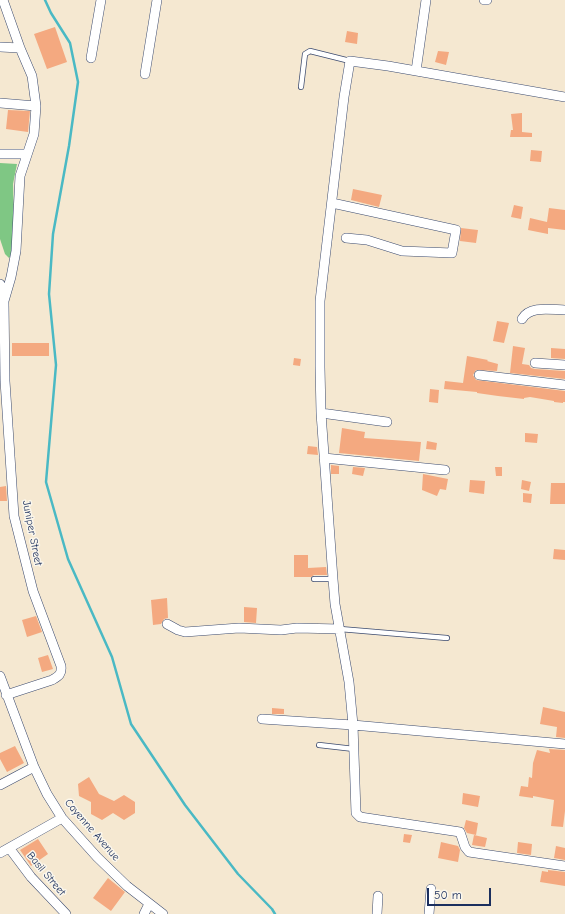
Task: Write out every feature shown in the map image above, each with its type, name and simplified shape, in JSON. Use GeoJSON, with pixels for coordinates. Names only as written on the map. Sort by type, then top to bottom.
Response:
{"type":"FeatureCollection","features":[{"type":"Feature","properties":{"kind":"street"},"geometry":{"type":"LineString","coordinates":[[3,0],[20,48],[32,76],[36,106],[34,134],[20,176],[15,257],[4,303]]}},
{"type":"Feature","properties":{"kind":"street"},"geometry":{"type":"LineString","coordinates":[[91,58],[101,0]]}},
{"type":"Feature","properties":{"kind":"street"},"geometry":{"type":"LineString","coordinates":[[145,74],[157,0]]}},
{"type":"Feature","properties":{"kind":"street"},"geometry":{"type":"LineString","coordinates":[[416,71],[426,0]]}},
{"type":"Feature","properties":{"kind":"street"},"geometry":{"type":"LineString","coordinates":[[0,47],[20,48]]}},
{"type":"Feature","properties":{"kind":"street"},"geometry":{"type":"LineString","coordinates":[[565,97],[350,61],[344,97],[320,301],[321,413],[324,458],[335,604],[349,682],[353,725],[356,812],[360,817],[460,832],[465,847],[470,852],[565,866]]}},
{"type":"Feature","properties":{"kind":"street"},"geometry":{"type":"LineString","coordinates":[[0,103],[36,106]]}},
{"type":"Feature","properties":{"kind":"street"},"geometry":{"type":"LineString","coordinates":[[0,154],[27,154]]}},
{"type":"Feature","properties":{"kind":"street"},"geometry":{"type":"LineString","coordinates":[[332,203],[456,230],[452,253],[402,251],[367,240],[346,238]]}},
{"type":"Feature","properties":{"kind":"street","name":"Juniper Street"},"geometry":{"type":"LineString","coordinates":[[0,284],[4,303],[3,381],[14,516],[32,591],[62,672],[59,676],[52,680],[6,695]]}},
{"type":"Feature","properties":{"kind":"street"},"geometry":{"type":"LineString","coordinates":[[522,319],[526,314],[534,310],[565,310]]}},
{"type":"Feature","properties":{"kind":"street"},"geometry":{"type":"LineString","coordinates":[[535,363],[565,365]]}},
{"type":"Feature","properties":{"kind":"street"},"geometry":{"type":"LineString","coordinates":[[479,375],[565,385]]}},
{"type":"Feature","properties":{"kind":"street"},"geometry":{"type":"LineString","coordinates":[[321,413],[388,422]]}},
{"type":"Feature","properties":{"kind":"street"},"geometry":{"type":"LineString","coordinates":[[324,458],[445,470]]}},
{"type":"Feature","properties":{"kind":"street"},"geometry":{"type":"LineString","coordinates":[[167,624],[185,632],[239,628],[340,630]]}},
{"type":"Feature","properties":{"kind":"street","name":"Cayenne Avenue"},"geometry":{"type":"LineString","coordinates":[[0,676],[34,767],[47,794],[62,818],[126,886],[163,914]]}},
{"type":"Feature","properties":{"kind":"street"},"geometry":{"type":"LineString","coordinates":[[262,719],[353,725],[565,744]]}},
{"type":"Feature","properties":{"kind":"street"},"geometry":{"type":"LineString","coordinates":[[0,785],[34,767]]}},
{"type":"Feature","properties":{"kind":"street"},"geometry":{"type":"LineString","coordinates":[[0,853],[10,849],[62,818]]}},
{"type":"Feature","properties":{"kind":"street","name":"Basil Street"},"geometry":{"type":"LineString","coordinates":[[10,849],[31,877],[66,914]]}},
{"type":"Feature","properties":{"kind":"street"},"geometry":{"type":"LineString","coordinates":[[429,914],[431,889]]}},
{"type":"Feature","properties":{"kind":"street"},"geometry":{"type":"LineString","coordinates":[[377,914],[378,896]]}},
{"type":"Feature","properties":{"kind":"street"},"geometry":{"type":"LineString","coordinates":[[144,914],[149,904]]}},
{"type":"Feature","properties":{"kind":"lane"},"geometry":{"type":"LineString","coordinates":[[301,87],[305,54],[310,51],[350,61]]}},
{"type":"Feature","properties":{"kind":"lane"},"geometry":{"type":"LineString","coordinates":[[314,579],[333,579]]}},
{"type":"Feature","properties":{"kind":"lane"},"geometry":{"type":"LineString","coordinates":[[340,630],[447,638]]}},
{"type":"Feature","properties":{"kind":"lane"},"geometry":{"type":"LineString","coordinates":[[319,745],[354,749]]}},
{"type":"Feature","properties":{"kind":"green space"},"geometry":{"type":"Polygon","coordinates":[[[0,163],[17,164],[13,184],[13,253],[9,258],[5,254],[0,239],[0,163]]]}},
{"type":"Feature","properties":{"kind":"building"},"geometry":{"type":"Polygon","coordinates":[[[55,27],[67,62],[47,69],[34,34],[55,27]]]}},
{"type":"Feature","properties":{"kind":"building"},"geometry":{"type":"Polygon","coordinates":[[[347,31],[358,33],[357,44],[345,42],[347,31]]]}},
{"type":"Feature","properties":{"kind":"building"},"geometry":{"type":"Polygon","coordinates":[[[438,51],[449,52],[446,65],[435,62],[438,51]]]}},
{"type":"Feature","properties":{"kind":"building"},"geometry":{"type":"Polygon","coordinates":[[[8,110],[30,111],[28,132],[6,129],[8,110]]]}},
{"type":"Feature","properties":{"kind":"building"},"geometry":{"type":"Polygon","coordinates":[[[522,113],[522,132],[532,133],[532,137],[510,137],[511,130],[513,130],[511,114],[522,113]]]}},
{"type":"Feature","properties":{"kind":"building"},"geometry":{"type":"Polygon","coordinates":[[[531,150],[542,151],[541,162],[530,161],[531,150]]]}},
{"type":"Feature","properties":{"kind":"building"},"geometry":{"type":"Polygon","coordinates":[[[353,189],[382,195],[379,207],[351,200],[353,189]]]}},
{"type":"Feature","properties":{"kind":"building"},"geometry":{"type":"Polygon","coordinates":[[[514,205],[523,207],[521,219],[511,217],[514,205]]]}},
{"type":"Feature","properties":{"kind":"building"},"geometry":{"type":"Polygon","coordinates":[[[549,208],[565,210],[565,230],[548,228],[548,234],[528,230],[530,218],[547,222],[549,208]]]}},
{"type":"Feature","properties":{"kind":"building"},"geometry":{"type":"Polygon","coordinates":[[[461,228],[478,230],[476,243],[460,241],[461,228]]]}},
{"type":"Feature","properties":{"kind":"building"},"geometry":{"type":"Polygon","coordinates":[[[497,321],[509,323],[504,343],[493,341],[497,321]]]}},
{"type":"Feature","properties":{"kind":"building"},"geometry":{"type":"Polygon","coordinates":[[[12,343],[49,343],[49,356],[12,356],[12,343]]]}},
{"type":"Feature","properties":{"kind":"building"},"geometry":{"type":"Polygon","coordinates":[[[513,346],[525,348],[522,364],[529,365],[531,368],[535,369],[565,371],[565,379],[510,373],[513,346]]]}},
{"type":"Feature","properties":{"kind":"building"},"geometry":{"type":"Polygon","coordinates":[[[551,348],[565,349],[565,359],[551,358],[551,348]]]}},
{"type":"Feature","properties":{"kind":"building"},"geometry":{"type":"Polygon","coordinates":[[[467,356],[488,360],[487,361],[498,364],[497,371],[476,370],[473,375],[476,380],[565,391],[565,402],[554,402],[530,397],[524,399],[444,389],[445,381],[463,383],[467,356]]]}},
{"type":"Feature","properties":{"kind":"building"},"geometry":{"type":"Polygon","coordinates":[[[294,358],[301,359],[300,366],[293,365],[294,358]]]}},
{"type":"Feature","properties":{"kind":"building"},"geometry":{"type":"Polygon","coordinates":[[[430,389],[439,390],[438,403],[429,402],[430,389]]]}},
{"type":"Feature","properties":{"kind":"building"},"geometry":{"type":"Polygon","coordinates":[[[342,428],[365,432],[364,438],[421,442],[419,461],[339,453],[342,428]]]}},
{"type":"Feature","properties":{"kind":"building"},"geometry":{"type":"Polygon","coordinates":[[[525,433],[538,434],[537,443],[525,442],[525,433]]]}},
{"type":"Feature","properties":{"kind":"building"},"geometry":{"type":"Polygon","coordinates":[[[427,441],[437,443],[436,450],[426,449],[427,441]]]}},
{"type":"Feature","properties":{"kind":"building"},"geometry":{"type":"Polygon","coordinates":[[[308,446],[317,447],[318,455],[307,454],[308,446]]]}},
{"type":"Feature","properties":{"kind":"building"},"geometry":{"type":"Polygon","coordinates":[[[331,465],[339,466],[339,474],[331,474],[331,465]]]}},
{"type":"Feature","properties":{"kind":"building"},"geometry":{"type":"Polygon","coordinates":[[[353,467],[365,468],[363,476],[352,474],[353,467]]]}},
{"type":"Feature","properties":{"kind":"building"},"geometry":{"type":"Polygon","coordinates":[[[495,467],[502,467],[502,476],[496,476],[495,467]]]}},
{"type":"Feature","properties":{"kind":"building"},"geometry":{"type":"Polygon","coordinates":[[[423,474],[448,479],[446,490],[440,489],[437,496],[422,490],[423,474]]]}},
{"type":"Feature","properties":{"kind":"building"},"geometry":{"type":"Polygon","coordinates":[[[470,480],[485,481],[484,494],[469,492],[470,480]]]}},
{"type":"Feature","properties":{"kind":"building"},"geometry":{"type":"Polygon","coordinates":[[[522,480],[531,482],[529,491],[521,489],[522,480]]]}},
{"type":"Feature","properties":{"kind":"building"},"geometry":{"type":"Polygon","coordinates":[[[551,483],[565,483],[565,504],[550,504],[551,483]]]}},
{"type":"Feature","properties":{"kind":"building"},"geometry":{"type":"Polygon","coordinates":[[[6,486],[7,501],[0,501],[0,487],[6,486]]]}},
{"type":"Feature","properties":{"kind":"building"},"geometry":{"type":"Polygon","coordinates":[[[523,493],[532,494],[531,503],[523,502],[523,493]]]}},
{"type":"Feature","properties":{"kind":"building"},"geometry":{"type":"Polygon","coordinates":[[[554,549],[565,550],[565,560],[553,559],[554,549]]]}},
{"type":"Feature","properties":{"kind":"building"},"geometry":{"type":"Polygon","coordinates":[[[294,555],[308,555],[308,568],[326,567],[327,575],[294,577],[294,555]]]}},
{"type":"Feature","properties":{"kind":"building"},"geometry":{"type":"Polygon","coordinates":[[[167,598],[168,618],[164,619],[161,624],[153,625],[151,600],[167,598]]]}},
{"type":"Feature","properties":{"kind":"building"},"geometry":{"type":"Polygon","coordinates":[[[244,607],[257,608],[256,623],[244,622],[244,607]]]}},
{"type":"Feature","properties":{"kind":"building"},"geometry":{"type":"Polygon","coordinates":[[[36,616],[42,632],[27,637],[22,620],[36,616]]]}},
{"type":"Feature","properties":{"kind":"building"},"geometry":{"type":"Polygon","coordinates":[[[48,655],[53,669],[42,672],[38,658],[48,655]]]}},
{"type":"Feature","properties":{"kind":"building"},"geometry":{"type":"Polygon","coordinates":[[[543,707],[565,712],[565,738],[556,737],[557,727],[540,724],[543,707]]]}},
{"type":"Feature","properties":{"kind":"building"},"geometry":{"type":"Polygon","coordinates":[[[272,708],[284,709],[284,714],[272,714],[272,708]]]}},
{"type":"Feature","properties":{"kind":"building"},"geometry":{"type":"Polygon","coordinates":[[[15,746],[24,763],[7,772],[0,759],[0,753],[15,746]]]}},
{"type":"Feature","properties":{"kind":"building"},"geometry":{"type":"Polygon","coordinates":[[[549,749],[565,750],[565,811],[563,827],[551,826],[554,800],[533,796],[533,798],[519,796],[521,786],[528,787],[529,777],[532,778],[533,763],[537,750],[550,753],[549,749]]]}},
{"type":"Feature","properties":{"kind":"building"},"geometry":{"type":"Polygon","coordinates":[[[89,777],[99,794],[114,801],[124,795],[135,802],[135,813],[124,820],[113,813],[102,820],[91,814],[91,802],[79,796],[78,784],[89,777]]]}},
{"type":"Feature","properties":{"kind":"building"},"geometry":{"type":"Polygon","coordinates":[[[463,793],[480,796],[478,807],[462,804],[463,793]]]}},
{"type":"Feature","properties":{"kind":"building"},"geometry":{"type":"Polygon","coordinates":[[[466,820],[478,823],[476,835],[467,833],[464,828],[466,820]]]}},
{"type":"Feature","properties":{"kind":"building"},"geometry":{"type":"Polygon","coordinates":[[[404,834],[412,835],[410,843],[403,842],[404,834]]]}},
{"type":"Feature","properties":{"kind":"building"},"geometry":{"type":"Polygon","coordinates":[[[474,835],[487,838],[485,847],[472,845],[474,835]]]}},
{"type":"Feature","properties":{"kind":"building"},"geometry":{"type":"Polygon","coordinates":[[[38,839],[48,854],[31,866],[20,850],[38,839]]]}},
{"type":"Feature","properties":{"kind":"building"},"geometry":{"type":"Polygon","coordinates":[[[441,842],[458,846],[460,850],[458,862],[438,858],[441,842]]]}},
{"type":"Feature","properties":{"kind":"building"},"geometry":{"type":"Polygon","coordinates":[[[518,842],[532,844],[531,855],[517,853],[518,842]]]}},
{"type":"Feature","properties":{"kind":"building"},"geometry":{"type":"Polygon","coordinates":[[[556,846],[565,848],[565,860],[554,858],[556,846]]]}},
{"type":"Feature","properties":{"kind":"building"},"geometry":{"type":"Polygon","coordinates":[[[548,870],[565,872],[565,886],[540,882],[542,871],[548,872],[548,870]]]}},
{"type":"Feature","properties":{"kind":"building"},"geometry":{"type":"Polygon","coordinates":[[[108,878],[125,892],[111,911],[93,898],[108,878]]]}},
{"type":"Feature","properties":{"kind":"waterway"},"geometry":{"type":"LineString","coordinates":[[45,0],[51,13],[70,43],[78,82],[69,146],[53,234],[49,294],[56,365],[46,482],[68,559],[112,657],[131,724],[185,805],[238,874],[275,914]]}}]}
